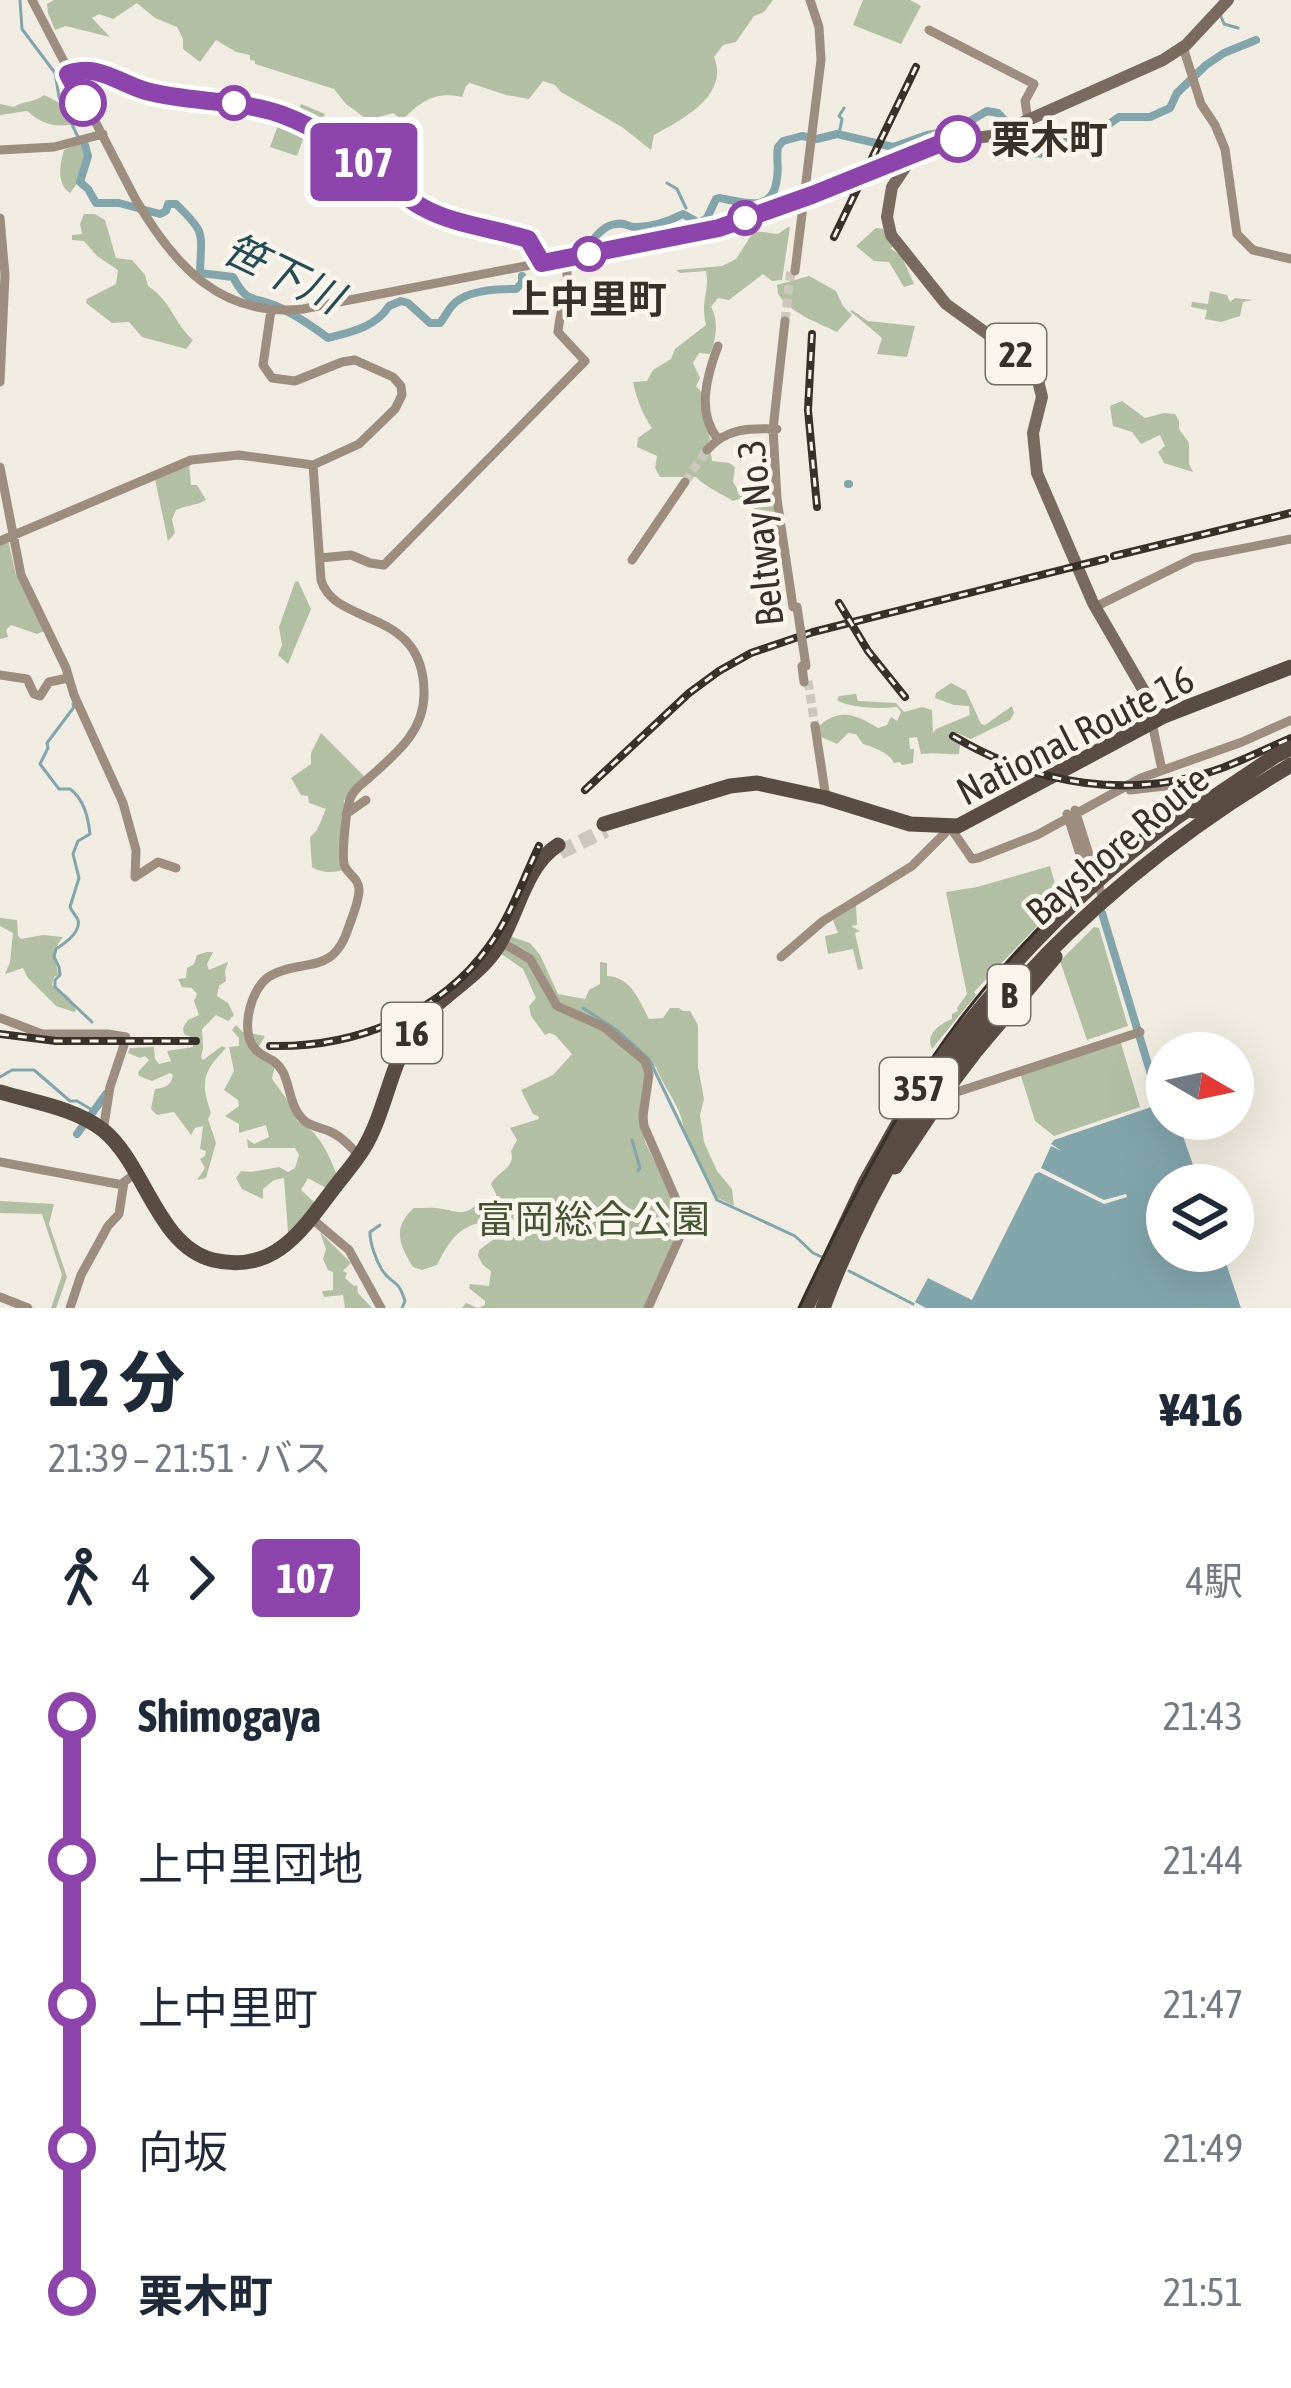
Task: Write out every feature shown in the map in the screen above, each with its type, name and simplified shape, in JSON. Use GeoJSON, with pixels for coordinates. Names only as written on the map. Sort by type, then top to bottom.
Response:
{"type":"FeatureCollection","features":[{"type":"Feature","properties":{"kind":"highway","name":"National Route 16"},"geometry":{"type":"LineString","coordinates":[[605,827],[746,783],[823,799],[909,831],[952,831],[1152,725],[1291,669]]}},
{"type":"Feature","properties":{"kind":"highway"},"geometry":{"type":"LineString","coordinates":[[1141,845],[1262,766],[1291,759]]}},
{"type":"Feature","properties":{"kind":"highway"},"geometry":{"type":"LineString","coordinates":[[1150,868],[1291,759]]}},
{"type":"Feature","properties":{"kind":"highway","name":"357"},"geometry":{"type":"LineString","coordinates":[[806,1308],[865,1184],[930,1069],[983,999],[1088,887],[1141,845],[1221,788],[1291,759]]}},
{"type":"Feature","properties":{"kind":"highway","name":"357"},"geometry":{"type":"LineString","coordinates":[[820,1308],[867,1210],[947,1088],[1043,970],[1105,905],[1291,759]]}},
{"type":"Feature","properties":{"kind":"highway","name":"Bayshore Route"},"geometry":{"type":"LineString","coordinates":[[820,1308],[861,1203],[997,998],[1087,904],[1200,813],[1291,759]]}},
{"type":"Feature","properties":{"kind":"highway","name":"Bayshore Route"},"geometry":{"type":"LineString","coordinates":[[820,1308],[887,1168],[937,1088],[1032,969],[1168,844],[1291,759]]}},
{"type":"Feature","properties":{"kind":"highway","name":"16"},"geometry":{"type":"LineString","coordinates":[[0,1092],[78,1116],[104,1131],[118,1145],[129,1179],[187,1247],[211,1259],[233,1262],[266,1257],[288,1244],[359,1155],[413,1030],[485,963],[501,942],[538,866],[559,849]]}},
{"type":"Feature","properties":{"kind":"highway","name":"B"},"geometry":{"type":"LineString","coordinates":[[920,1112],[925,1084],[1048,929]]}},
{"type":"Feature","properties":{"kind":"highway","name":"357"},"geometry":{"type":"LineString","coordinates":[[862,1216],[920,1112],[1027,982],[1043,970]]}},
{"type":"Feature","properties":{"kind":"main road"},"geometry":{"type":"LineString","coordinates":[[915,153],[944,142],[984,138],[1163,60],[1183,47],[1222,7]]}},
{"type":"Feature","properties":{"kind":"main road","name":"22"},"geometry":{"type":"LineString","coordinates":[[915,153],[892,187],[889,232],[946,304],[1035,368],[1042,397],[1033,433],[1037,473],[1095,607],[1144,691],[1152,725]]}},
{"type":"Feature","properties":{"kind":"street"},"geometry":{"type":"LineString","coordinates":[[30,0],[137,205],[196,283],[230,304],[282,312],[712,234],[915,153]]}},
{"type":"Feature","properties":{"kind":"street"},"geometry":{"type":"LineString","coordinates":[[793,271],[821,48],[817,18],[808,0]]}},
{"type":"Feature","properties":{"kind":"street"},"geometry":{"type":"LineString","coordinates":[[929,30],[1034,84],[1025,101],[1028,120]]}},
{"type":"Feature","properties":{"kind":"street"},"geometry":{"type":"LineString","coordinates":[[1183,47],[1202,104],[1225,149],[1239,238],[1253,250],[1291,259]]}},
{"type":"Feature","properties":{"kind":"street"},"geometry":{"type":"LineString","coordinates":[[69,74],[102,72],[159,94],[232,103],[283,116],[347,149],[425,209],[528,239],[542,265]]}},
{"type":"Feature","properties":{"kind":"street"},"geometry":{"type":"LineString","coordinates":[[0,150],[54,147],[101,135]]}},
{"type":"Feature","properties":{"kind":"street"},"geometry":{"type":"LineString","coordinates":[[0,218],[5,258],[0,382]]}},
{"type":"Feature","properties":{"kind":"street"},"geometry":{"type":"LineString","coordinates":[[320,558],[351,555],[384,565],[585,361],[558,332],[569,286],[565,260]]}},
{"type":"Feature","properties":{"kind":"street"},"geometry":{"type":"LineString","coordinates":[[6,538],[178,464],[239,455],[313,465],[359,444],[399,404],[401,386],[388,374],[350,359],[295,382],[272,378],[263,365],[282,312]]}},
{"type":"Feature","properties":{"kind":"street","name":"Beltway No.3"},"geometry":{"type":"LineString","coordinates":[[787,322],[775,429],[777,499],[806,682]]}},
{"type":"Feature","properties":{"kind":"street"},"geometry":{"type":"LineString","coordinates":[[718,346],[709,371],[706,416],[708,428],[718,439]]}},
{"type":"Feature","properties":{"kind":"street"},"geometry":{"type":"LineString","coordinates":[[706,450],[739,430],[775,429]]}},
{"type":"Feature","properties":{"kind":"street"},"geometry":{"type":"LineString","coordinates":[[313,465],[326,594],[404,639],[418,663],[422,713],[402,748],[349,800],[343,859],[359,891],[346,936],[328,958],[263,982],[253,1000],[248,1036],[259,1053],[276,1061],[305,1121],[337,1134],[359,1155]]}},
{"type":"Feature","properties":{"kind":"street"},"geometry":{"type":"LineString","coordinates":[[0,467],[6,538],[123,803],[136,850],[135,877],[158,862],[176,868]]}},
{"type":"Feature","properties":{"kind":"street"},"geometry":{"type":"LineString","coordinates":[[632,560],[686,482]]}},
{"type":"Feature","properties":{"kind":"street"},"geometry":{"type":"LineString","coordinates":[[1095,607],[1194,558],[1291,538]]}},
{"type":"Feature","properties":{"kind":"street"},"geometry":{"type":"LineString","coordinates":[[0,675],[26,679],[40,696],[51,680],[68,678]]}},
{"type":"Feature","properties":{"kind":"street"},"geometry":{"type":"LineString","coordinates":[[1072,813],[1139,773],[1242,742],[1291,717]]}},
{"type":"Feature","properties":{"kind":"street"},"geometry":{"type":"LineString","coordinates":[[1152,725],[1162,767]]}},
{"type":"Feature","properties":{"kind":"street"},"geometry":{"type":"LineString","coordinates":[[812,726],[823,799]]}},
{"type":"Feature","properties":{"kind":"street"},"geometry":{"type":"LineString","coordinates":[[781,957],[823,922],[912,866],[952,831],[976,854],[1034,831],[1162,767]]}},
{"type":"Feature","properties":{"kind":"street"},"geometry":{"type":"LineString","coordinates":[[1127,785],[1130,790],[1165,786]]}},
{"type":"Feature","properties":{"kind":"street"},"geometry":{"type":"LineString","coordinates":[[1221,788],[1233,809]]}},
{"type":"Feature","properties":{"kind":"street"},"geometry":{"type":"LineString","coordinates":[[346,814],[366,800]]}},
{"type":"Feature","properties":{"kind":"street"},"geometry":{"type":"LineString","coordinates":[[1072,813],[1088,887],[1105,905]]}},
{"type":"Feature","properties":{"kind":"street"},"geometry":{"type":"LineString","coordinates":[[501,942],[530,958],[557,1006],[604,1027],[645,1061],[650,1074],[644,1126],[685,1220],[648,1308]]}},
{"type":"Feature","properties":{"kind":"street"},"geometry":{"type":"LineString","coordinates":[[0,1018],[42,1034],[100,1033],[125,1041],[110,1087],[104,1131]]}},
{"type":"Feature","properties":{"kind":"street"},"geometry":{"type":"LineString","coordinates":[[930,1069],[947,1088],[960,1091],[1137,1034]]}},
{"type":"Feature","properties":{"kind":"street"},"geometry":{"type":"LineString","coordinates":[[0,1162],[129,1179],[119,1214],[80,1276],[70,1308]]}},
{"type":"Feature","properties":{"kind":"street"},"geometry":{"type":"LineString","coordinates":[[311,1218],[350,1250],[380,1308]]}},
{"type":"Feature","properties":{"kind":"street"},"geometry":{"type":"LineString","coordinates":[[0,1297],[28,1308]]}},
{"type":"Feature","properties":{"kind":"green space"},"geometry":{"type":"Polygon","coordinates":[[[54,0],[773,0],[754,16],[736,42],[723,45],[714,57],[717,71],[709,95],[689,114],[654,135],[651,150],[622,127],[543,81],[529,99],[470,83],[462,97],[429,100],[402,120],[393,113],[368,120],[334,89],[255,64],[250,55],[216,40],[200,62],[183,49],[177,27],[155,18],[137,3],[113,19],[99,14],[92,18],[110,37],[66,26],[55,30],[47,4],[54,0]]]}},
{"type":"Feature","properties":{"kind":"green space"},"geometry":{"type":"Polygon","coordinates":[[[863,0],[910,0],[921,6],[901,44],[853,25],[863,0]]]}},
{"type":"Feature","properties":{"kind":"green space"},"geometry":{"type":"Polygon","coordinates":[[[44,95],[68,110],[77,123],[50,124],[27,111],[0,115],[0,104],[14,107],[44,95]]]}},
{"type":"Feature","properties":{"kind":"green space"},"geometry":{"type":"Polygon","coordinates":[[[301,104],[325,114],[318,127],[309,122],[297,156],[270,147],[280,120],[291,124],[301,104]]]}},
{"type":"Feature","properties":{"kind":"green space"},"geometry":{"type":"Polygon","coordinates":[[[73,137],[79,138],[86,160],[70,193],[60,167],[64,150],[74,145],[73,137]]]}},
{"type":"Feature","properties":{"kind":"green space"},"geometry":{"type":"Polygon","coordinates":[[[84,214],[105,220],[116,258],[132,260],[145,275],[148,286],[193,340],[186,349],[142,337],[129,322],[112,323],[86,303],[116,284],[118,270],[84,241],[72,240],[72,235],[82,234],[84,214]]]}},
{"type":"Feature","properties":{"kind":"green space"},"geometry":{"type":"Polygon","coordinates":[[[788,227],[782,280],[772,281],[763,274],[729,300],[718,298],[711,307],[716,324],[712,349],[710,354],[699,353],[693,363],[700,378],[696,386],[704,395],[710,439],[705,447],[712,461],[735,467],[733,482],[738,490],[772,495],[778,533],[761,533],[756,512],[742,498],[733,501],[696,477],[660,477],[655,468],[657,456],[637,447],[638,438],[652,428],[633,382],[647,381],[675,349],[706,325],[706,271],[676,270],[722,266],[736,259],[754,231],[778,234],[788,227]]]}},
{"type":"Feature","properties":{"kind":"green space"},"geometry":{"type":"Polygon","coordinates":[[[876,228],[883,229],[894,243],[891,249],[901,255],[914,284],[904,287],[889,262],[874,261],[856,246],[876,228]]]}},
{"type":"Feature","properties":{"kind":"green space"},"geometry":{"type":"Polygon","coordinates":[[[809,276],[836,291],[852,315],[837,332],[797,312],[778,294],[777,285],[809,276]]]}},
{"type":"Feature","properties":{"kind":"green space"},"geometry":{"type":"Polygon","coordinates":[[[1210,291],[1227,295],[1230,302],[1253,300],[1243,302],[1240,316],[1221,322],[1205,319],[1207,310],[1191,307],[1192,302],[1208,304],[1210,291]]]}},
{"type":"Feature","properties":{"kind":"green space"},"geometry":{"type":"Polygon","coordinates":[[[852,310],[868,321],[915,326],[907,357],[877,354],[882,338],[852,310]]]}},
{"type":"Feature","properties":{"kind":"green space"},"geometry":{"type":"Polygon","coordinates":[[[1122,401],[1145,418],[1175,414],[1189,443],[1193,472],[1164,463],[1158,452],[1165,446],[1160,435],[1141,444],[1132,432],[1113,426],[1110,406],[1122,401]]]}},
{"type":"Feature","properties":{"kind":"green space"},"geometry":{"type":"Polygon","coordinates":[[[189,464],[191,485],[197,485],[206,500],[176,510],[172,519],[175,533],[168,541],[155,479],[189,464]]]}},
{"type":"Feature","properties":{"kind":"green space"},"geometry":{"type":"Polygon","coordinates":[[[8,540],[16,575],[44,631],[37,634],[11,625],[6,630],[8,637],[0,639],[0,544],[8,540]]]}},
{"type":"Feature","properties":{"kind":"green space"},"geometry":{"type":"Polygon","coordinates":[[[298,581],[311,609],[288,664],[278,655],[282,645],[279,627],[298,581]]]}},
{"type":"Feature","properties":{"kind":"green space"},"geometry":{"type":"Polygon","coordinates":[[[951,683],[966,691],[981,724],[1012,706],[1014,713],[1010,720],[971,739],[957,733],[953,738],[960,744],[959,754],[921,754],[917,737],[909,738],[913,763],[902,765],[863,744],[856,734],[848,733],[837,744],[819,736],[819,726],[834,716],[856,717],[878,728],[891,717],[897,721],[901,712],[897,707],[857,706],[837,700],[856,694],[858,701],[896,703],[904,712],[922,707],[932,710],[933,733],[970,715],[969,706],[935,698],[951,683]]]}},
{"type":"Feature","properties":{"kind":"green space"},"geometry":{"type":"Polygon","coordinates":[[[321,733],[364,776],[344,801],[343,870],[335,872],[312,867],[310,837],[326,809],[309,803],[291,778],[311,764],[321,733]]]}},
{"type":"Feature","properties":{"kind":"green space"},"geometry":{"type":"Polygon","coordinates":[[[1050,866],[1060,902],[974,992],[932,1049],[932,1035],[952,1019],[967,994],[946,892],[1050,866]]]}},
{"type":"Feature","properties":{"kind":"green space"},"geometry":{"type":"Polygon","coordinates":[[[856,905],[857,925],[851,926],[860,931],[855,933],[863,969],[858,970],[853,949],[828,954],[825,936],[838,933],[833,920],[856,905]]]}},
{"type":"Feature","properties":{"kind":"green space"},"geometry":{"type":"Polygon","coordinates":[[[0,918],[17,920],[21,939],[63,937],[55,952],[58,975],[52,985],[69,997],[74,1012],[56,1006],[23,968],[5,974],[13,933],[0,926],[0,918]]]}},
{"type":"Feature","properties":{"kind":"green space"},"geometry":{"type":"Polygon","coordinates":[[[1094,927],[1099,928],[1128,1026],[1087,1040],[1060,961],[1094,927]]]}},
{"type":"Feature","properties":{"kind":"green space","name":"富岡総合公園"},"geometry":{"type":"Polygon","coordinates":[[[509,936],[530,943],[558,994],[585,999],[600,984],[600,962],[607,963],[607,976],[622,980],[633,991],[649,1019],[663,1018],[670,1008],[690,1011],[698,1025],[704,1142],[717,1171],[732,1189],[734,1206],[716,1197],[656,1067],[646,1067],[640,1115],[645,1142],[678,1209],[680,1229],[644,1308],[478,1308],[485,1301],[469,1288],[470,1284],[489,1286],[491,1271],[478,1256],[494,1239],[490,1222],[464,1229],[437,1265],[422,1270],[408,1259],[400,1229],[414,1208],[461,1212],[477,1204],[492,1210],[496,1194],[491,1184],[511,1162],[517,1140],[510,1128],[539,1119],[521,1090],[553,1075],[572,1054],[555,1035],[545,1035],[531,1016],[529,1006],[536,998],[523,969],[500,953],[509,936]]]}},
{"type":"Feature","properties":{"kind":"green space"},"geometry":{"type":"Polygon","coordinates":[[[213,952],[209,970],[228,962],[226,981],[217,996],[234,1015],[228,1021],[216,1015],[202,1029],[203,1060],[222,1046],[226,1048],[206,1078],[208,1119],[216,1143],[206,1178],[197,1180],[205,1168],[200,1159],[206,1151],[200,1149],[203,1126],[191,1135],[174,1112],[157,1115],[151,1109],[155,1089],[167,1085],[173,1075],[152,1081],[139,1076],[149,1060],[128,1053],[130,1048],[154,1047],[159,1064],[171,1061],[167,1051],[193,1047],[193,1038],[183,1028],[199,1015],[194,1001],[197,994],[182,987],[178,979],[186,978],[197,955],[213,952]]]}},
{"type":"Feature","properties":{"kind":"green space"},"geometry":{"type":"Polygon","coordinates":[[[236,1025],[243,1032],[265,1036],[258,1048],[275,1064],[272,1079],[297,1121],[322,1144],[337,1175],[328,1189],[308,1178],[301,1190],[314,1202],[313,1208],[293,1233],[288,1232],[284,1178],[263,1189],[263,1199],[242,1189],[236,1178],[241,1171],[279,1167],[288,1172],[295,1168],[299,1155],[295,1148],[248,1148],[247,1139],[254,1144],[269,1137],[266,1125],[239,1133],[239,1124],[225,1116],[239,1106],[224,1090],[234,1071],[229,1047],[239,1046],[232,1030],[236,1025]]]}},
{"type":"Feature","properties":{"kind":"green space"},"geometry":{"type":"Polygon","coordinates":[[[1120,1040],[1140,1107],[1054,1136],[1035,1121],[1020,1073],[1120,1040]]]}},
{"type":"Feature","properties":{"kind":"green space"},"geometry":{"type":"Polygon","coordinates":[[[0,1201],[54,1204],[49,1224],[67,1277],[56,1308],[51,1308],[62,1275],[42,1214],[0,1213],[0,1201]]]}},
{"type":"Feature","properties":{"kind":"green space"},"geometry":{"type":"Polygon","coordinates":[[[320,1232],[351,1263],[343,1271],[345,1278],[357,1285],[372,1308],[345,1308],[343,1295],[324,1297],[322,1291],[333,1290],[333,1272],[323,1259],[326,1249],[320,1232]]]}},
{"type":"Feature","properties":{"kind":"water"},"geometry":{"type":"Polygon","coordinates":[[[1146,1109],[1146,1140],[1184,1140],[1193,1164],[1146,1164],[1146,1272],[1229,1272],[1241,1308],[926,1308],[915,1302],[928,1278],[972,1300],[1039,1172],[1104,1204],[1127,1197],[1104,1200],[1041,1168],[1051,1146],[1062,1151],[1051,1144],[1146,1109]]]}},
{"type":"Feature","properties":{"kind":"waterway","name":"笹下川"},"geometry":{"type":"LineString","coordinates":[[20,0],[22,29],[55,73],[59,97],[78,137]]}},
{"type":"Feature","properties":{"kind":"waterway"},"geometry":{"type":"LineString","coordinates":[[1220,14],[1224,24],[1238,28]]}},
{"type":"Feature","properties":{"kind":"waterway","name":"笹下川"},"geometry":{"type":"LineString","coordinates":[[587,249],[611,225],[649,226],[683,214],[699,223],[719,198],[763,202],[774,190],[778,147],[802,136],[817,139],[837,134],[893,147],[953,131],[987,111],[998,113],[1006,122],[1008,137],[1016,147],[1044,154],[1074,131],[1098,132],[1119,117],[1150,117],[1170,108],[1177,93],[1206,65],[1256,40]]}},
{"type":"Feature","properties":{"kind":"waterway"},"geometry":{"type":"LineString","coordinates":[[839,134],[844,108]]}},
{"type":"Feature","properties":{"kind":"waterway","name":"笹下川"},"geometry":{"type":"LineString","coordinates":[[85,145],[88,156],[80,182],[96,203],[119,203],[160,214],[168,204],[176,204],[200,234],[200,273],[233,277],[246,295],[288,312],[328,338],[370,324],[401,301],[430,323],[440,323],[457,301],[481,292],[516,289],[522,276]]}},
{"type":"Feature","properties":{"kind":"waterway"},"geometry":{"type":"LineString","coordinates":[[667,183],[677,189],[686,208]]}},
{"type":"Feature","properties":{"kind":"waterway"},"geometry":{"type":"LineString","coordinates":[[73,704],[47,743],[40,764],[59,789],[75,793],[88,821],[90,834],[78,841],[73,854],[79,878],[70,907],[77,929],[54,957],[60,975],[55,987],[92,1022]]}},
{"type":"Feature","properties":{"kind":"waterway"},"geometry":{"type":"LineString","coordinates":[[1102,913],[1146,1058]]}},
{"type":"Feature","properties":{"kind":"waterway"},"geometry":{"type":"LineString","coordinates":[[583,1008],[649,1059],[717,1200],[795,1236],[824,1258]]}},
{"type":"Feature","properties":{"kind":"waterway"},"geometry":{"type":"LineString","coordinates":[[0,1077],[12,1070],[34,1070],[70,1101],[94,1111]]}},
{"type":"Feature","properties":{"kind":"waterway"},"geometry":{"type":"LineString","coordinates":[[77,1134],[106,1094]]}},
{"type":"Feature","properties":{"kind":"waterway"},"geometry":{"type":"LineString","coordinates":[[632,1140],[638,1171]]}},
{"type":"Feature","properties":{"kind":"waterway"},"geometry":{"type":"LineString","coordinates":[[380,1225],[370,1232],[372,1247],[382,1270],[402,1293],[402,1308]]}},
{"type":"Feature","properties":{"kind":"waterway"},"geometry":{"type":"LineString","coordinates":[[849,1271],[913,1304]]}},
{"type":"Feature","properties":{"kind":"tunnel"},"geometry":{"type":"LineString","coordinates":[[785,321],[791,270]]}},
{"type":"Feature","properties":{"kind":"tunnel"},"geometry":{"type":"LineString","coordinates":[[685,482],[707,450]]}},
{"type":"Feature","properties":{"kind":"tunnel"},"geometry":{"type":"LineString","coordinates":[[808,681],[815,726]]}},
{"type":"Feature","properties":{"kind":"tunnel"},"geometry":{"type":"LineString","coordinates":[[560,852],[606,830]]}},
{"type":"Feature","properties":{"kind":"tram line"},"geometry":{"type":"LineString","coordinates":[[799,1308],[912,1091],[956,1025],[1051,915],[1123,849],[1199,790]]}},
{"type":"Feature","properties":{"kind":"railway"},"geometry":{"type":"LineString","coordinates":[[834,237],[916,67]]}},
{"type":"Feature","properties":{"kind":"railway"},"geometry":{"type":"LineString","coordinates":[[812,334],[808,410],[817,507]]}},
{"type":"Feature","properties":{"kind":"railway"},"geometry":{"type":"LineString","coordinates":[[1114,556],[1291,513]]}},
{"type":"Feature","properties":{"kind":"railway"},"geometry":{"type":"LineString","coordinates":[[585,790],[689,693],[751,653],[813,632],[1105,559]]}},
{"type":"Feature","properties":{"kind":"railway"},"geometry":{"type":"LineString","coordinates":[[839,603],[868,651],[905,697]]}},
{"type":"Feature","properties":{"kind":"railway"},"geometry":{"type":"LineString","coordinates":[[953,736],[984,753],[1050,776],[1119,785],[1188,778],[1291,738]]}},
{"type":"Feature","properties":{"kind":"railway"},"geometry":{"type":"LineString","coordinates":[[270,1046],[362,1034],[392,1023],[445,991],[497,934],[539,846]]}},
{"type":"Feature","properties":{"kind":"railway"},"geometry":{"type":"LineString","coordinates":[[0,1034],[56,1041],[196,1041]]}},
{"type":"Feature","properties":{"kind":"bus line","name":"107"},"geometry":{"type":"LineString","coordinates":[[83,103],[68,74],[88,70],[172,97],[251,106],[283,116],[347,149],[425,209],[528,239],[542,263],[719,228],[958,139]]}},
{"type":"Feature","properties":{"kind":"place","name":"栗木町"},"geometry":{"type":"Point","coordinates":[958,139]}},
{"type":"Feature","properties":{"kind":"place","name":"上中里町"},"geometry":{"type":"Point","coordinates":[589,254]}}]}
